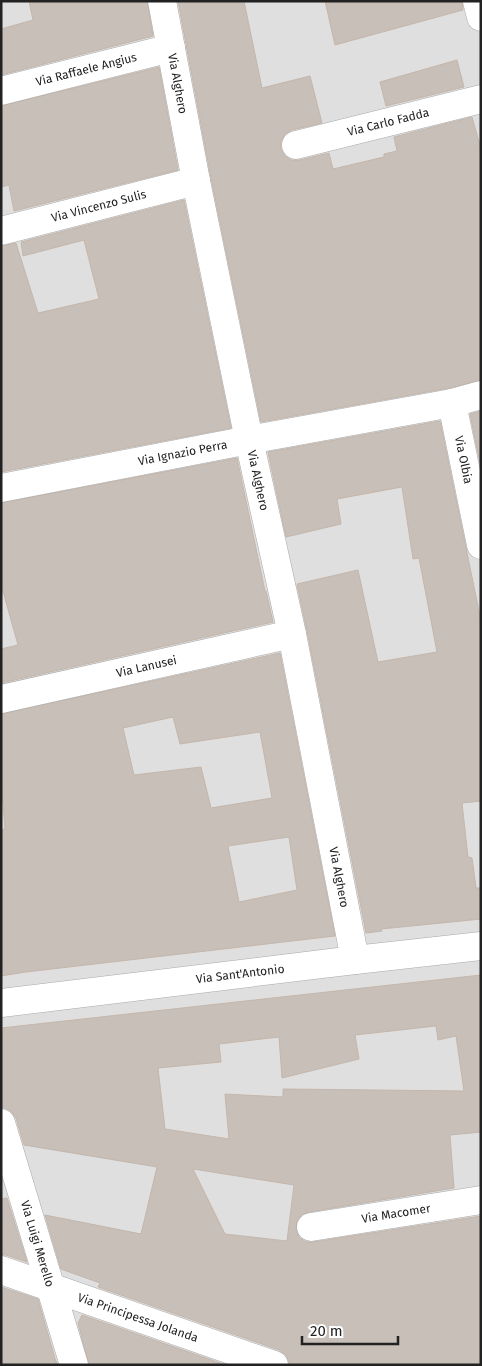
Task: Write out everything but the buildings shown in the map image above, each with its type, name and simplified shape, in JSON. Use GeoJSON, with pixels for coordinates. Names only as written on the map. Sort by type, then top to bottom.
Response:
{"type":"FeatureCollection","features":[{"type":"Feature","properties":{"kind":"street","name":"Via Alghero"},"geometry":{"type":"LineString","coordinates":[[162,1],[196,181],[249,440],[292,634],[355,960]]}},
{"type":"Feature","properties":{"kind":"street"},"geometry":{"type":"LineString","coordinates":[[477,1],[481,17]]}},
{"type":"Feature","properties":{"kind":"street","name":"Via Raffaele Angius"},"geometry":{"type":"LineString","coordinates":[[1,91],[171,48]]}},
{"type":"Feature","properties":{"kind":"street","name":"Via Carlo Fadda"},"geometry":{"type":"LineString","coordinates":[[296,145],[481,99]]}},
{"type":"Feature","properties":{"kind":"street","name":"Via Vincenzo Sulis"},"geometry":{"type":"LineString","coordinates":[[1,231],[196,181]]}},
{"type":"Feature","properties":{"kind":"street","name":"Via Ignazio Perra"},"geometry":{"type":"LineString","coordinates":[[1,488],[481,395]]}},
{"type":"Feature","properties":{"kind":"street","name":"Via Olbia"},"geometry":{"type":"LineString","coordinates":[[452,402],[481,545]]}},
{"type":"Feature","properties":{"kind":"street","name":"Via Lanusei"},"geometry":{"type":"LineString","coordinates":[[1,699],[292,634]]}},
{"type":"Feature","properties":{"kind":"street","name":"Via Sant'Antonio"},"geometry":{"type":"LineString","coordinates":[[1,1003],[481,946]]}},
{"type":"Feature","properties":{"kind":"street","name":"Via Luigi Merello"},"geometry":{"type":"LineString","coordinates":[[1,1123],[74,1365]]}},
{"type":"Feature","properties":{"kind":"street","name":"Via Macomer"},"geometry":{"type":"LineString","coordinates":[[311,1227],[481,1200]]}},
{"type":"Feature","properties":{"kind":"street","name":"Via Principessa Jolanda"},"geometry":{"type":"LineString","coordinates":[[1,1270],[274,1365]]}},
{"type":"Feature","properties":{"kind":"shaded area"},"geometry":{"type":"Polygon","coordinates":[[[1,1],[481,1],[481,1365],[1,1365],[1,1]]]}}]}
